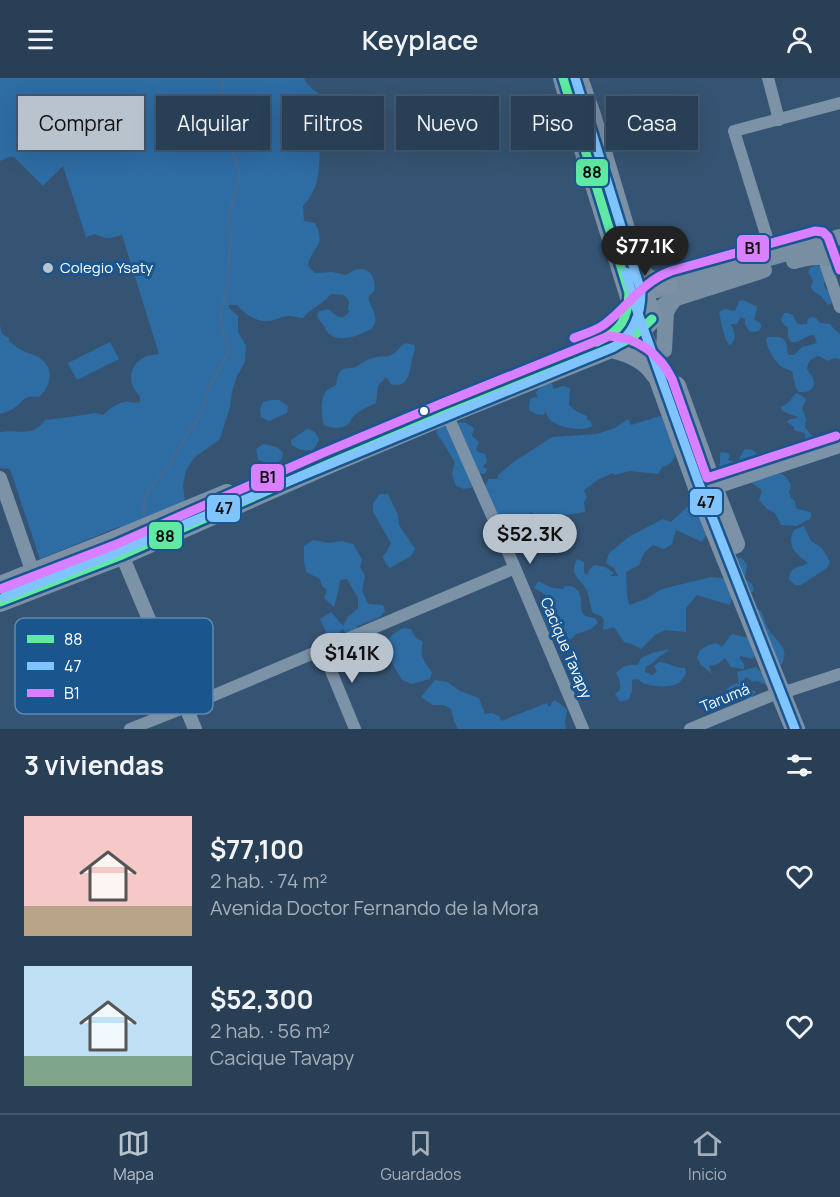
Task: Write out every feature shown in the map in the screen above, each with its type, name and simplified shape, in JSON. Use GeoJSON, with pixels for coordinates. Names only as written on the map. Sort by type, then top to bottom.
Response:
{"type":"FeatureCollection","features":[{"type":"Feature","properties":{"kind":"highway"},"geometry":{"type":"LineString","coordinates":[[564,78],[569,96]]}},
{"type":"Feature","properties":{"kind":"highway"},"geometry":{"type":"LineString","coordinates":[[578,78],[638,270],[641,311],[663,350],[707,491]]}},
{"type":"Feature","properties":{"kind":"highway"},"geometry":{"type":"LineString","coordinates":[[594,149],[612,201],[620,214]]}},
{"type":"Feature","properties":{"kind":"highway"},"geometry":{"type":"LineString","coordinates":[[585,150],[641,311],[661,383],[707,491],[786,691],[795,729]]}},
{"type":"Feature","properties":{"kind":"highway"},"geometry":{"type":"LineString","coordinates":[[638,270],[648,279],[672,291]]}},
{"type":"Feature","properties":{"kind":"highway"},"geometry":{"type":"LineString","coordinates":[[0,586],[33,573],[119,547],[447,414],[613,340],[641,311]]}},
{"type":"Feature","properties":{"kind":"highway"},"geometry":{"type":"LineString","coordinates":[[0,602],[279,472],[609,336],[621,350],[643,360],[651,367],[661,383]]}},
{"type":"Feature","properties":{"kind":"highway"},"geometry":{"type":"LineString","coordinates":[[786,691],[808,729]]}},
{"type":"Feature","properties":{"kind":"main road"},"geometry":{"type":"LineString","coordinates":[[641,311],[658,289],[672,291],[807,257],[840,237]]}},
{"type":"Feature","properties":{"kind":"main road"},"geometry":{"type":"LineString","coordinates":[[672,291],[773,257],[820,250],[840,259]]}},
{"type":"Feature","properties":{"kind":"main road"},"geometry":{"type":"LineString","coordinates":[[663,350],[666,312],[670,305],[672,291]]}},
{"type":"Feature","properties":{"kind":"street"},"geometry":{"type":"LineString","coordinates":[[768,78],[779,120]]}},
{"type":"Feature","properties":{"kind":"street"},"geometry":{"type":"LineString","coordinates":[[773,257],[734,131],[840,103]]}},
{"type":"Feature","properties":{"kind":"street"},"geometry":{"type":"LineString","coordinates":[[820,250],[840,307]]}},
{"type":"Feature","properties":{"kind":"street","name":"Cacique Tavapy"},"geometry":{"type":"LineString","coordinates":[[447,414],[584,729]]}},
{"type":"Feature","properties":{"kind":"street"},"geometry":{"type":"LineString","coordinates":[[707,491],[840,447]]}},
{"type":"Feature","properties":{"kind":"street"},"geometry":{"type":"LineString","coordinates":[[0,478],[33,573]]}},
{"type":"Feature","properties":{"kind":"street"},"geometry":{"type":"LineString","coordinates":[[119,547],[149,618]]}},
{"type":"Feature","properties":{"kind":"street"},"geometry":{"type":"LineString","coordinates":[[213,696],[515,568]]}},
{"type":"Feature","properties":{"kind":"street"},"geometry":{"type":"LineString","coordinates":[[322,650],[354,729]]}},
{"type":"Feature","properties":{"kind":"street","name":"Tarumá"},"geometry":{"type":"LineString","coordinates":[[690,729],[786,691],[840,674]]}},
{"type":"Feature","properties":{"kind":"street"},"geometry":{"type":"LineString","coordinates":[[130,729],[168,714]]}},
{"type":"Feature","properties":{"kind":"street"},"geometry":{"type":"LineString","coordinates":[[189,714],[195,729]]}},
{"type":"Feature","properties":{"kind":"shaded area"},"geometry":{"type":"Polygon","coordinates":[[[0,78],[304,78],[322,96],[282,96],[282,150],[320,150],[315,187],[303,206],[304,221],[315,223],[320,238],[308,266],[315,273],[332,272],[346,275],[359,269],[367,270],[372,275],[375,286],[369,299],[375,323],[370,330],[352,337],[337,338],[329,334],[317,314],[328,309],[339,317],[347,315],[350,311],[348,310],[349,301],[344,295],[331,294],[303,318],[286,316],[270,321],[256,319],[237,305],[229,305],[229,308],[238,316],[238,332],[246,346],[245,362],[237,376],[220,439],[195,457],[186,470],[183,486],[185,502],[129,529],[118,527],[40,559],[10,469],[0,468],[0,432],[30,431],[41,426],[45,420],[95,413],[103,415],[119,404],[140,402],[140,396],[131,381],[131,375],[139,361],[150,355],[159,354],[122,235],[108,238],[95,234],[86,237],[63,166],[43,186],[14,157],[0,161],[0,78]]]}},
{"type":"Feature","properties":{"kind":"shaded area"},"geometry":{"type":"Polygon","coordinates":[[[816,265],[821,267],[826,279],[825,288],[835,296],[831,304],[828,305],[811,287],[813,280],[808,272],[816,265]]]}},
{"type":"Feature","properties":{"kind":"shaded area"},"geometry":{"type":"Polygon","coordinates":[[[743,300],[756,306],[754,319],[761,324],[760,329],[756,332],[749,331],[745,319],[741,317],[737,324],[731,325],[734,336],[732,344],[729,345],[719,312],[725,309],[735,311],[739,301],[743,300]]]}},
{"type":"Feature","properties":{"kind":"shaded area"},"geometry":{"type":"Polygon","coordinates":[[[784,313],[793,315],[799,324],[807,324],[808,319],[816,318],[820,323],[830,324],[840,334],[840,359],[834,358],[828,361],[819,356],[809,362],[807,369],[814,384],[808,391],[799,392],[792,371],[779,364],[768,347],[766,339],[768,337],[780,337],[786,342],[788,354],[794,355],[802,347],[817,343],[814,335],[791,342],[788,337],[788,328],[781,320],[784,313]]]}},
{"type":"Feature","properties":{"kind":"shaded area"},"geometry":{"type":"Polygon","coordinates":[[[0,325],[2,334],[9,338],[9,341],[43,361],[50,376],[47,387],[39,397],[26,398],[12,409],[0,414],[0,325]]]}},
{"type":"Feature","properties":{"kind":"shaded area"},"geometry":{"type":"Polygon","coordinates":[[[110,342],[119,359],[77,380],[68,363],[110,342]]]}},
{"type":"Feature","properties":{"kind":"shaded area"},"geometry":{"type":"Polygon","coordinates":[[[406,343],[414,345],[415,349],[408,378],[402,384],[391,384],[385,378],[378,386],[376,403],[359,412],[343,427],[324,425],[323,397],[327,390],[336,385],[342,370],[355,367],[371,358],[390,356],[406,343]]]}},
{"type":"Feature","properties":{"kind":"shaded area"},"geometry":{"type":"Polygon","coordinates":[[[546,381],[552,384],[554,389],[563,386],[570,388],[569,405],[587,416],[592,426],[583,429],[565,427],[550,420],[545,411],[544,415],[529,410],[530,399],[538,398],[536,392],[546,381]]]}},
{"type":"Feature","properties":{"kind":"shaded area"},"geometry":{"type":"Polygon","coordinates":[[[796,393],[806,400],[802,408],[806,419],[805,427],[815,440],[813,448],[801,456],[781,458],[781,461],[776,463],[772,458],[775,454],[781,450],[801,447],[806,441],[805,434],[795,431],[793,426],[787,422],[798,417],[781,409],[796,393]]]}},
{"type":"Feature","properties":{"kind":"shaded area"},"geometry":{"type":"Polygon","coordinates":[[[279,400],[288,406],[287,413],[269,421],[261,417],[260,409],[263,402],[279,400]]]}},
{"type":"Feature","properties":{"kind":"shaded area"},"geometry":{"type":"Polygon","coordinates":[[[663,415],[678,449],[669,465],[662,467],[658,474],[630,471],[615,475],[613,473],[599,479],[584,490],[587,497],[584,502],[585,512],[559,516],[546,521],[531,512],[521,520],[525,527],[523,535],[516,544],[508,542],[483,488],[489,479],[498,479],[498,475],[515,461],[552,437],[597,434],[615,428],[628,419],[631,425],[663,415]]]}},
{"type":"Feature","properties":{"kind":"shaded area"},"geometry":{"type":"Polygon","coordinates":[[[459,422],[474,428],[472,436],[479,442],[476,449],[485,454],[487,462],[483,467],[487,469],[485,474],[478,473],[455,427],[459,422]]]}},
{"type":"Feature","properties":{"kind":"shaded area"},"geometry":{"type":"Polygon","coordinates":[[[439,423],[451,423],[474,487],[464,489],[456,486],[452,474],[455,462],[436,433],[439,423]]]}},
{"type":"Feature","properties":{"kind":"shaded area"},"geometry":{"type":"Polygon","coordinates":[[[307,429],[313,431],[319,440],[314,449],[296,448],[291,444],[291,440],[307,429]]]}},
{"type":"Feature","properties":{"kind":"shaded area"},"geometry":{"type":"Polygon","coordinates":[[[263,444],[277,447],[283,453],[280,461],[274,463],[258,460],[256,449],[263,444]]]}},
{"type":"Feature","properties":{"kind":"shaded area"},"geometry":{"type":"Polygon","coordinates":[[[745,449],[753,450],[761,456],[764,468],[786,477],[791,485],[789,493],[795,501],[796,508],[811,513],[809,520],[797,526],[781,525],[775,513],[767,509],[759,500],[762,491],[756,486],[746,481],[717,477],[716,468],[719,466],[721,452],[728,453],[730,456],[728,460],[735,462],[739,460],[745,449]]]}},
{"type":"Feature","properties":{"kind":"shaded area"},"geometry":{"type":"Polygon","coordinates":[[[380,494],[388,494],[398,515],[399,525],[415,549],[411,556],[390,568],[382,556],[391,543],[373,512],[373,503],[380,494]]]}},
{"type":"Feature","properties":{"kind":"shaded area"},"geometry":{"type":"Polygon","coordinates":[[[687,507],[703,515],[710,529],[702,542],[676,530],[672,544],[664,549],[653,545],[644,553],[639,565],[626,572],[629,605],[646,599],[662,589],[711,577],[726,579],[733,594],[730,605],[697,595],[686,608],[686,632],[665,630],[655,635],[641,649],[624,642],[614,627],[603,630],[604,620],[593,613],[587,592],[574,573],[575,565],[577,559],[584,562],[584,573],[588,575],[594,565],[605,567],[614,573],[610,576],[618,576],[614,568],[606,563],[609,553],[630,536],[663,519],[671,522],[687,507]]]}},
{"type":"Feature","properties":{"kind":"shaded area"},"geometry":{"type":"Polygon","coordinates":[[[712,511],[717,521],[720,517],[724,517],[732,526],[728,533],[722,534],[733,559],[741,558],[747,564],[745,579],[752,584],[754,591],[747,594],[752,608],[761,611],[768,628],[784,649],[782,664],[775,666],[779,678],[771,662],[764,658],[757,631],[748,616],[751,611],[744,593],[740,592],[736,583],[738,578],[719,531],[712,528],[716,523],[712,511]]]}},
{"type":"Feature","properties":{"kind":"shaded area"},"geometry":{"type":"Polygon","coordinates":[[[804,526],[811,541],[822,548],[830,562],[827,568],[801,585],[795,585],[789,579],[790,574],[796,568],[808,563],[794,550],[791,541],[794,530],[804,526]]]}},
{"type":"Feature","properties":{"kind":"shaded area"},"geometry":{"type":"Polygon","coordinates":[[[313,540],[328,543],[342,541],[353,544],[362,559],[360,567],[365,576],[362,590],[368,604],[383,605],[385,611],[380,617],[357,626],[355,636],[347,635],[343,629],[338,637],[326,632],[320,619],[331,612],[343,626],[348,617],[358,608],[358,598],[347,579],[340,580],[334,607],[324,598],[327,590],[322,586],[320,579],[306,572],[304,546],[313,540]]]}},
{"type":"Feature","properties":{"kind":"shaded area"},"geometry":{"type":"Polygon","coordinates":[[[538,581],[552,588],[563,589],[565,586],[577,589],[580,593],[583,613],[585,616],[595,618],[598,623],[591,629],[562,642],[551,633],[543,616],[546,612],[556,608],[553,599],[534,588],[538,581]]]}},
{"type":"Feature","properties":{"kind":"shaded area"},"geometry":{"type":"Polygon","coordinates":[[[403,628],[411,629],[415,637],[423,642],[422,655],[432,672],[430,679],[412,684],[402,680],[391,657],[387,653],[380,652],[389,638],[403,628]]]}},
{"type":"Feature","properties":{"kind":"shaded area"},"geometry":{"type":"Polygon","coordinates":[[[732,634],[755,641],[757,651],[753,659],[740,656],[744,669],[731,667],[725,658],[718,664],[709,666],[712,674],[701,665],[697,658],[700,650],[717,643],[722,647],[732,634]]]}},
{"type":"Feature","properties":{"kind":"shaded area"},"geometry":{"type":"Polygon","coordinates":[[[669,649],[646,666],[645,672],[652,675],[657,672],[654,666],[659,662],[685,668],[686,674],[680,682],[658,686],[643,683],[638,679],[632,680],[629,699],[620,702],[615,694],[620,690],[616,673],[626,666],[638,665],[641,658],[652,653],[669,649]]]}},
{"type":"Feature","properties":{"kind":"shaded area"},"geometry":{"type":"Polygon","coordinates":[[[756,667],[767,674],[768,686],[757,681],[753,682],[746,677],[741,683],[756,692],[749,700],[739,696],[731,698],[726,689],[739,683],[737,672],[756,667]]]}},
{"type":"Feature","properties":{"kind":"shaded area"},"geometry":{"type":"Polygon","coordinates":[[[435,680],[447,682],[460,691],[479,698],[485,714],[492,713],[499,716],[501,721],[547,703],[549,707],[554,700],[567,710],[566,729],[458,729],[451,709],[443,705],[433,705],[421,697],[435,680]]]}},
{"type":"Feature","properties":{"kind":"waterway"},"geometry":{"type":"LineString","coordinates":[[144,515],[144,500],[149,490],[171,464],[199,417],[208,389],[229,352],[221,313],[228,282],[231,232],[228,219],[239,179],[239,170],[235,157],[222,138],[224,121],[218,106],[223,84],[222,78]]}},
{"type":"Feature","properties":{"kind":"transit line","name":"88"},"geometry":{"type":"LineString","coordinates":[[563,78],[629,293],[627,310],[622,323],[612,333],[597,342]]}},
{"type":"Feature","properties":{"kind":"transit line","name":"47"},"geometry":{"type":"LineString","coordinates":[[4,597],[614,347],[621,342],[635,323],[640,308],[641,291],[575,78]]}},
{"type":"Feature","properties":{"kind":"transit line","name":"B1"},"geometry":{"type":"LineString","coordinates":[[574,338],[601,326],[643,288],[671,271],[815,231],[823,232],[828,237],[840,270]]}},
{"type":"Feature","properties":{"kind":"transit line","name":"47"},"geometry":{"type":"LineString","coordinates":[[626,272],[635,305],[698,481],[795,729]]}},
{"type":"Feature","properties":{"kind":"transit line","name":"88"},"geometry":{"type":"LineString","coordinates":[[0,602],[122,555],[328,464],[611,348],[633,337],[652,319]]}},
{"type":"Feature","properties":{"kind":"transit line","name":"B1"},"geometry":{"type":"LineString","coordinates":[[0,589],[117,544],[323,453],[609,336],[638,343],[654,355],[667,370],[707,478],[836,436]]}},
{"type":"Feature","properties":{"kind":"place","name":"Colegio Ysaty"},"geometry":{"type":"Point","coordinates":[48,268]}}]}
